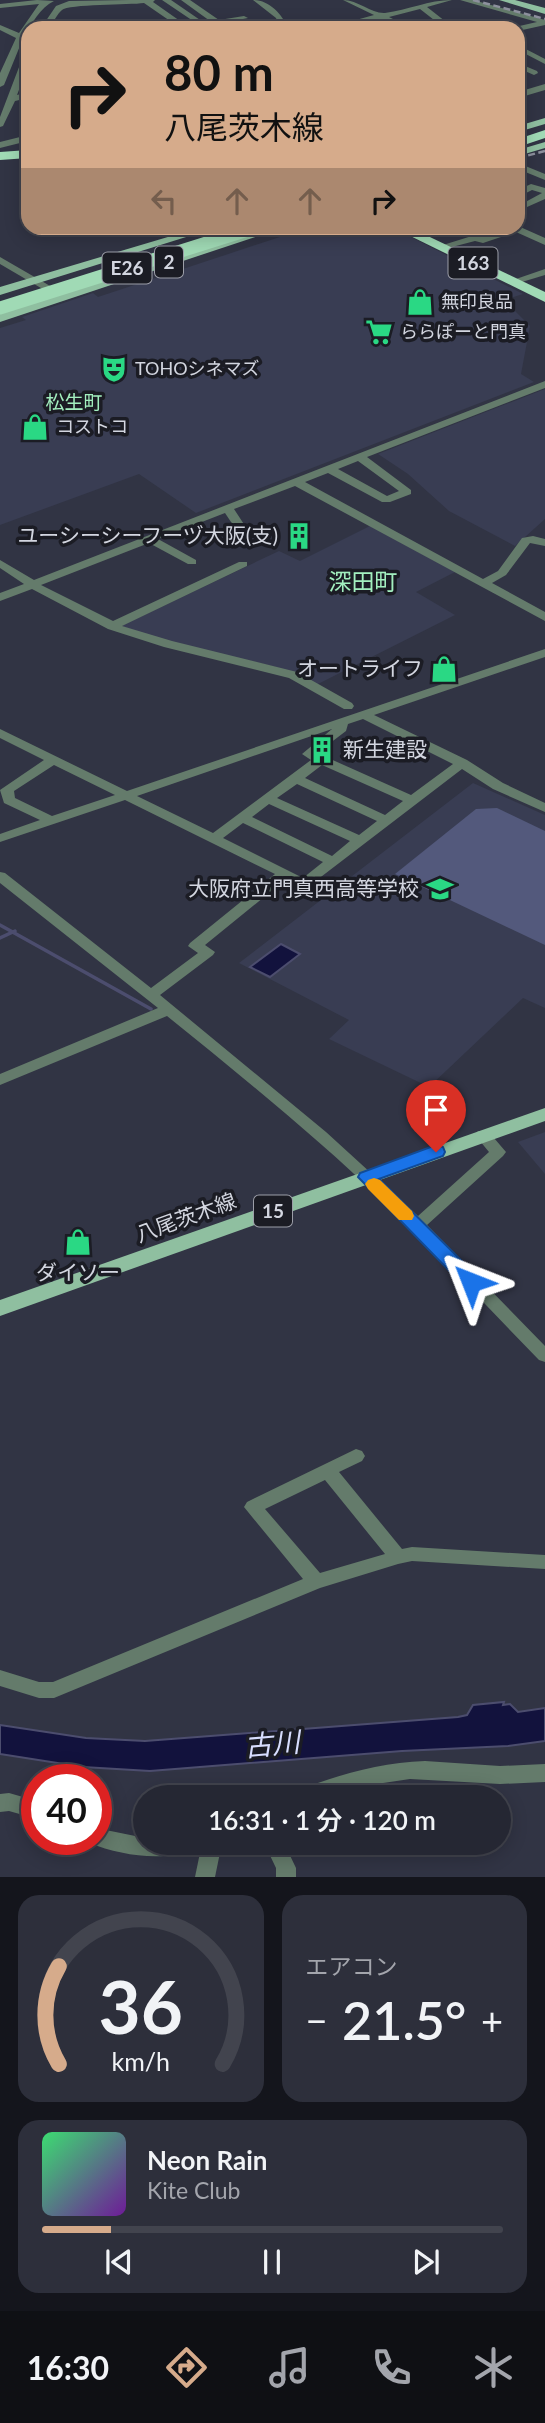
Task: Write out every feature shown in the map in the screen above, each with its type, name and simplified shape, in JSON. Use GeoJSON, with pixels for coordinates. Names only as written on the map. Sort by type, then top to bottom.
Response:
{"type":"FeatureCollection","features":[{"type":"Feature","properties":{"kind":"highway"},"geometry":{"type":"LineString","coordinates":[[525,130],[545,128]]}},
{"type":"Feature","properties":{"kind":"highway"},"geometry":{"type":"LineString","coordinates":[[525,146],[543,140]]}},
{"type":"Feature","properties":{"kind":"highway"},"geometry":{"type":"LineString","coordinates":[[0,154],[21,152]]}},
{"type":"Feature","properties":{"kind":"highway","name":"E26"},"geometry":{"type":"LineString","coordinates":[[0,305],[211,235]]}},
{"type":"Feature","properties":{"kind":"highway","name":"E26"},"geometry":{"type":"LineString","coordinates":[[0,305],[231,235]]}},
{"type":"Feature","properties":{"kind":"highway","name":"163"},"geometry":{"type":"LineString","coordinates":[[416,235],[545,292]]}},
{"type":"Feature","properties":{"kind":"highway","name":"163"},"geometry":{"type":"LineString","coordinates":[[427,235],[545,298]]}},
{"type":"Feature","properties":{"kind":"main road"},"geometry":{"type":"LineString","coordinates":[[504,0],[545,11]]}},
{"type":"Feature","properties":{"kind":"main road"},"geometry":{"type":"LineString","coordinates":[[525,129],[545,120]]}},
{"type":"Feature","properties":{"kind":"main road","name":"2"},"geometry":{"type":"LineString","coordinates":[[0,318],[82,267],[175,235]]}},
{"type":"Feature","properties":{"kind":"main road","name":"2"},"geometry":{"type":"LineString","coordinates":[[82,267],[187,235]]}},
{"type":"Feature","properties":{"kind":"main road"},"geometry":{"type":"LineString","coordinates":[[103,261],[168,250],[219,235]]}},
{"type":"Feature","properties":{"kind":"main road"},"geometry":{"type":"LineString","coordinates":[[162,265],[166,259],[242,235]]}},
{"type":"Feature","properties":{"kind":"main road","name":"2"},"geometry":{"type":"LineString","coordinates":[[162,265],[254,235]]}},
{"type":"Feature","properties":{"kind":"main road","name":"2"},"geometry":{"type":"LineString","coordinates":[[0,291],[44,291],[178,263],[266,235]]}},
{"type":"Feature","properties":{"kind":"main road"},"geometry":{"type":"LineString","coordinates":[[0,305],[44,291]]}},
{"type":"Feature","properties":{"kind":"main road","name":"八尾茨木線"},"geometry":{"type":"LineString","coordinates":[[0,1308],[545,1114]]}},
{"type":"Feature","properties":{"kind":"street"},"geometry":{"type":"LineString","coordinates":[[2,6],[69,0]]}},
{"type":"Feature","properties":{"kind":"street"},"geometry":{"type":"LineString","coordinates":[[50,21],[59,8],[72,3],[149,0],[174,21]]}},
{"type":"Feature","properties":{"kind":"street"},"geometry":{"type":"LineString","coordinates":[[166,0],[196,21]]}},
{"type":"Feature","properties":{"kind":"street"},"geometry":{"type":"LineString","coordinates":[[184,0],[215,21]]}},
{"type":"Feature","properties":{"kind":"street"},"geometry":{"type":"LineString","coordinates":[[258,0],[280,21]]}},
{"type":"Feature","properties":{"kind":"street"},"geometry":{"type":"LineString","coordinates":[[347,0],[393,21]]}},
{"type":"Feature","properties":{"kind":"street"},"geometry":{"type":"LineString","coordinates":[[361,21],[448,0]]}},
{"type":"Feature","properties":{"kind":"street"},"geometry":{"type":"LineString","coordinates":[[464,0],[542,23]]}},
{"type":"Feature","properties":{"kind":"street"},"geometry":{"type":"LineString","coordinates":[[34,21],[46,1]]}},
{"type":"Feature","properties":{"kind":"street"},"geometry":{"type":"LineString","coordinates":[[422,7],[442,21]]}},
{"type":"Feature","properties":{"kind":"street"},"geometry":{"type":"LineString","coordinates":[[228,21],[244,18]]}},
{"type":"Feature","properties":{"kind":"street"},"geometry":{"type":"LineString","coordinates":[[525,27],[542,23]]}},
{"type":"Feature","properties":{"kind":"street"},"geometry":{"type":"LineString","coordinates":[[542,23],[545,30]]}},
{"type":"Feature","properties":{"kind":"street"},"geometry":{"type":"LineString","coordinates":[[0,27],[21,38]]}},
{"type":"Feature","properties":{"kind":"street"},"geometry":{"type":"LineString","coordinates":[[18,81],[1,83],[4,57],[21,42]]}},
{"type":"Feature","properties":{"kind":"street"},"geometry":{"type":"LineString","coordinates":[[525,51],[545,62]]}},
{"type":"Feature","properties":{"kind":"street"},"geometry":{"type":"LineString","coordinates":[[525,69],[534,74]]}},
{"type":"Feature","properties":{"kind":"street"},"geometry":{"type":"LineString","coordinates":[[0,124],[21,73]]}},
{"type":"Feature","properties":{"kind":"street"},"geometry":{"type":"LineString","coordinates":[[525,93],[545,87]]}},
{"type":"Feature","properties":{"kind":"street"},"geometry":{"type":"LineString","coordinates":[[10,100],[21,97]]}},
{"type":"Feature","properties":{"kind":"street"},"geometry":{"type":"LineString","coordinates":[[0,145],[21,140]]}},
{"type":"Feature","properties":{"kind":"street"},"geometry":{"type":"LineString","coordinates":[[525,169],[545,177]]}},
{"type":"Feature","properties":{"kind":"street"},"geometry":{"type":"LineString","coordinates":[[525,190],[531,187],[545,193]]}},
{"type":"Feature","properties":{"kind":"street"},"geometry":{"type":"LineString","coordinates":[[525,205],[545,193]]}},
{"type":"Feature","properties":{"kind":"street"},"geometry":{"type":"LineString","coordinates":[[525,233],[545,242]]}},
{"type":"Feature","properties":{"kind":"street"},"geometry":{"type":"LineString","coordinates":[[448,245],[496,235]]}},
{"type":"Feature","properties":{"kind":"street"},"geometry":{"type":"LineString","coordinates":[[489,237],[502,245]]}},
{"type":"Feature","properties":{"kind":"street"},"geometry":{"type":"LineString","coordinates":[[0,260],[44,291]]}},
{"type":"Feature","properties":{"kind":"street"},"geometry":{"type":"LineString","coordinates":[[0,270],[44,291]]}},
{"type":"Feature","properties":{"kind":"street"},"geometry":{"type":"LineString","coordinates":[[516,281],[545,272]]}},
{"type":"Feature","properties":{"kind":"street"},"geometry":{"type":"LineString","coordinates":[[0,597],[545,384]]}},
{"type":"Feature","properties":{"kind":"street"},"geometry":{"type":"LineString","coordinates":[[328,468],[386,500],[407,492],[358,456]]}},
{"type":"Feature","properties":{"kind":"street"},"geometry":{"type":"LineString","coordinates":[[295,481],[545,617]]}},
{"type":"Feature","properties":{"kind":"street"},"geometry":{"type":"LineString","coordinates":[[227,507],[245,535]]}},
{"type":"Feature","properties":{"kind":"street"},"geometry":{"type":"LineString","coordinates":[[148,538],[192,562]]}},
{"type":"Feature","properties":{"kind":"street"},"geometry":{"type":"LineString","coordinates":[[484,583],[502,573],[526,540],[533,538],[545,543]]}},
{"type":"Feature","properties":{"kind":"street"},"geometry":{"type":"LineString","coordinates":[[0,563],[32,584],[112,626],[168,644],[293,675],[348,706]]}},
{"type":"Feature","properties":{"kind":"street"},"geometry":{"type":"LineString","coordinates":[[112,626],[243,564]]}},
{"type":"Feature","properties":{"kind":"street"},"geometry":{"type":"LineString","coordinates":[[0,838],[545,653]]}},
{"type":"Feature","properties":{"kind":"street"},"geometry":{"type":"LineString","coordinates":[[362,714],[462,763],[498,786],[545,808]]}},
{"type":"Feature","properties":{"kind":"street"},"geometry":{"type":"LineString","coordinates":[[342,721],[342,728],[308,754],[414,801]]}},
{"type":"Feature","properties":{"kind":"street"},"geometry":{"type":"LineString","coordinates":[[0,733],[319,891]]}},
{"type":"Feature","properties":{"kind":"street"},"geometry":{"type":"LineString","coordinates":[[52,821],[9,800],[7,790],[54,759]]}},
{"type":"Feature","properties":{"kind":"street"},"geometry":{"type":"LineString","coordinates":[[214,839],[320,760]]}},
{"type":"Feature","properties":{"kind":"street"},"geometry":{"type":"LineString","coordinates":[[304,883],[462,763]]}},
{"type":"Feature","properties":{"kind":"street"},"geometry":{"type":"LineString","coordinates":[[295,778],[387,821]]}},
{"type":"Feature","properties":{"kind":"street"},"geometry":{"type":"LineString","coordinates":[[268,799],[361,841]]}},
{"type":"Feature","properties":{"kind":"street"},"geometry":{"type":"LineString","coordinates":[[243,818],[332,861]]}},
{"type":"Feature","properties":{"kind":"street"},"geometry":{"type":"LineString","coordinates":[[150,996],[208,952],[195,946],[285,873]]}},
{"type":"Feature","properties":{"kind":"street"},"geometry":{"type":"LineString","coordinates":[[0,876],[167,1010],[213,1043],[367,1177],[545,1356]]}},
{"type":"Feature","properties":{"kind":"street"},"geometry":{"type":"LineString","coordinates":[[0,1080],[167,1010]]}},
{"type":"Feature","properties":{"kind":"street"},"geometry":{"type":"LineString","coordinates":[[416,1226],[498,1152],[483,1135]]}},
{"type":"Feature","properties":{"kind":"street"},"geometry":{"type":"LineString","coordinates":[[316,1581],[253,1507],[356,1456]]}},
{"type":"Feature","properties":{"kind":"street"},"geometry":{"type":"LineString","coordinates":[[327,1470],[398,1556]]}},
{"type":"Feature","properties":{"kind":"street"},"geometry":{"type":"LineString","coordinates":[[0,1678],[38,1690],[54,1690],[316,1581],[398,1556],[412,1554],[545,1562]]}},
{"type":"Feature","properties":{"kind":"street"},"geometry":{"type":"LineString","coordinates":[[338,1785],[360,1777],[424,1770],[518,1777],[545,1773]]}},
{"type":"Feature","properties":{"kind":"street"},"geometry":{"type":"LineString","coordinates":[[0,1803],[21,1805]]}},
{"type":"Feature","properties":{"kind":"street"},"geometry":{"type":"LineString","coordinates":[[112,1842],[133,1847]]}},
{"type":"Feature","properties":{"kind":"street"},"geometry":{"type":"LineString","coordinates":[[205,1877],[210,1855]]}},
{"type":"Feature","properties":{"kind":"street"},"geometry":{"type":"LineString","coordinates":[[280,1855],[286,1868],[286,1877]]}},
{"type":"Feature","properties":{"kind":"shaded area"},"geometry":{"type":"Polygon","coordinates":[[[286,235],[409,236],[523,294],[504,300],[530,326],[521,374],[534,382],[196,513],[139,474],[0,525],[0,328],[26,320],[22,317],[93,293],[98,297],[286,235]]]}},
{"type":"Feature","properties":{"kind":"shaded area"},"geometry":{"type":"Polygon","coordinates":[[[545,389],[545,519],[515,546],[449,511],[408,474],[378,454],[545,389]]]}},
{"type":"Feature","properties":{"kind":"shaded area"},"geometry":{"type":"Polygon","coordinates":[[[370,526],[455,572],[416,592],[455,615],[316,685],[276,667],[170,642],[121,626],[279,551],[300,561],[370,526]]]}},
{"type":"Feature","properties":{"kind":"shaded area","name":"大阪府立門真西高等学校"},"geometry":{"type":"Polygon","coordinates":[[[473,783],[545,815],[545,1008],[523,998],[429,1087],[329,1039],[349,1020],[239,963],[473,783]]]}},
{"type":"Feature","properties":{"kind":"shaded area"},"geometry":{"type":"Polygon","coordinates":[[[497,808],[545,831],[545,945],[395,874],[476,809],[497,808]]]}},
{"type":"Feature","properties":{"kind":"shaded area"},"geometry":{"type":"Polygon","coordinates":[[[545,1132],[545,1174],[518,1142],[545,1132]]]}},
{"type":"Feature","properties":{"kind":"water"},"geometry":{"type":"Polygon","coordinates":[[[281,944],[300,954],[270,977],[250,967],[281,944]]]}},
{"type":"Feature","properties":{"kind":"water","name":"古川"},"geometry":{"type":"Polygon","coordinates":[[[504,1702],[503,1705],[510,1704],[518,1712],[545,1708],[545,1741],[508,1746],[402,1751],[150,1771],[112,1769],[112,1764],[64,1764],[0,1754],[0,1725],[86,1738],[145,1741],[458,1717],[467,1715],[473,1705],[504,1702]]]}},
{"type":"Feature","properties":{"kind":"waterway"},"geometry":{"type":"LineString","coordinates":[[0,925],[13,932]]}},
{"type":"Feature","properties":{"kind":"waterway"},"geometry":{"type":"LineString","coordinates":[[0,938],[13,932]]}},
{"type":"Feature","properties":{"kind":"waterway"},"geometry":{"type":"LineString","coordinates":[[13,932],[151,1009]]}},
{"type":"Feature","properties":{"kind":"railway"},"geometry":{"type":"LineString","coordinates":[[473,0],[545,19]]}},
{"type":"Feature","properties":{"kind":"railway"},"geometry":{"type":"LineString","coordinates":[[525,156],[545,151]]}},
{"type":"Feature","properties":{"kind":"slow traffic"},"geometry":{"type":"LineString","coordinates":[[374,1184],[405,1216]]}},
{"type":"Feature","properties":{"kind":"place","name":"無印良品"},"geometry":{"type":"Point","coordinates":[420,302]}},
{"type":"Feature","properties":{"kind":"place","name":"ららぽーと門真"},"geometry":{"type":"Point","coordinates":[379,332]}},
{"type":"Feature","properties":{"kind":"place","name":"TOHOシネマズ"},"geometry":{"type":"Point","coordinates":[114,369]}},
{"type":"Feature","properties":{"kind":"place","name":"コストコ"},"geometry":{"type":"Point","coordinates":[35,427]}},
{"type":"Feature","properties":{"kind":"place","name":"ユーシーシーフーヅ大阪(支)"},"geometry":{"type":"Point","coordinates":[299,536]}},
{"type":"Feature","properties":{"kind":"place","name":"オートライフ"},"geometry":{"type":"Point","coordinates":[444,669]}},
{"type":"Feature","properties":{"kind":"place","name":"新生建設"},"geometry":{"type":"Point","coordinates":[322,750]}},
{"type":"Feature","properties":{"kind":"place","name":"大阪府立門真西高等学校"},"geometry":{"type":"Point","coordinates":[440,889]}},
{"type":"Feature","properties":{"kind":"place","name":"ダイソー"},"geometry":{"type":"Point","coordinates":[78,1242]}},
{"type":"Feature","properties":{"kind":"district","name":"松生町"},"geometry":{"type":"Point","coordinates":[74,402]}},
{"type":"Feature","properties":{"kind":"district","name":"深田町"},"geometry":{"type":"Point","coordinates":[363,582]}},
{"type":"Feature","properties":{"kind":"route"},"geometry":{"type":"LineString","coordinates":[[436,1152],[367,1177],[471,1282]]}}]}
